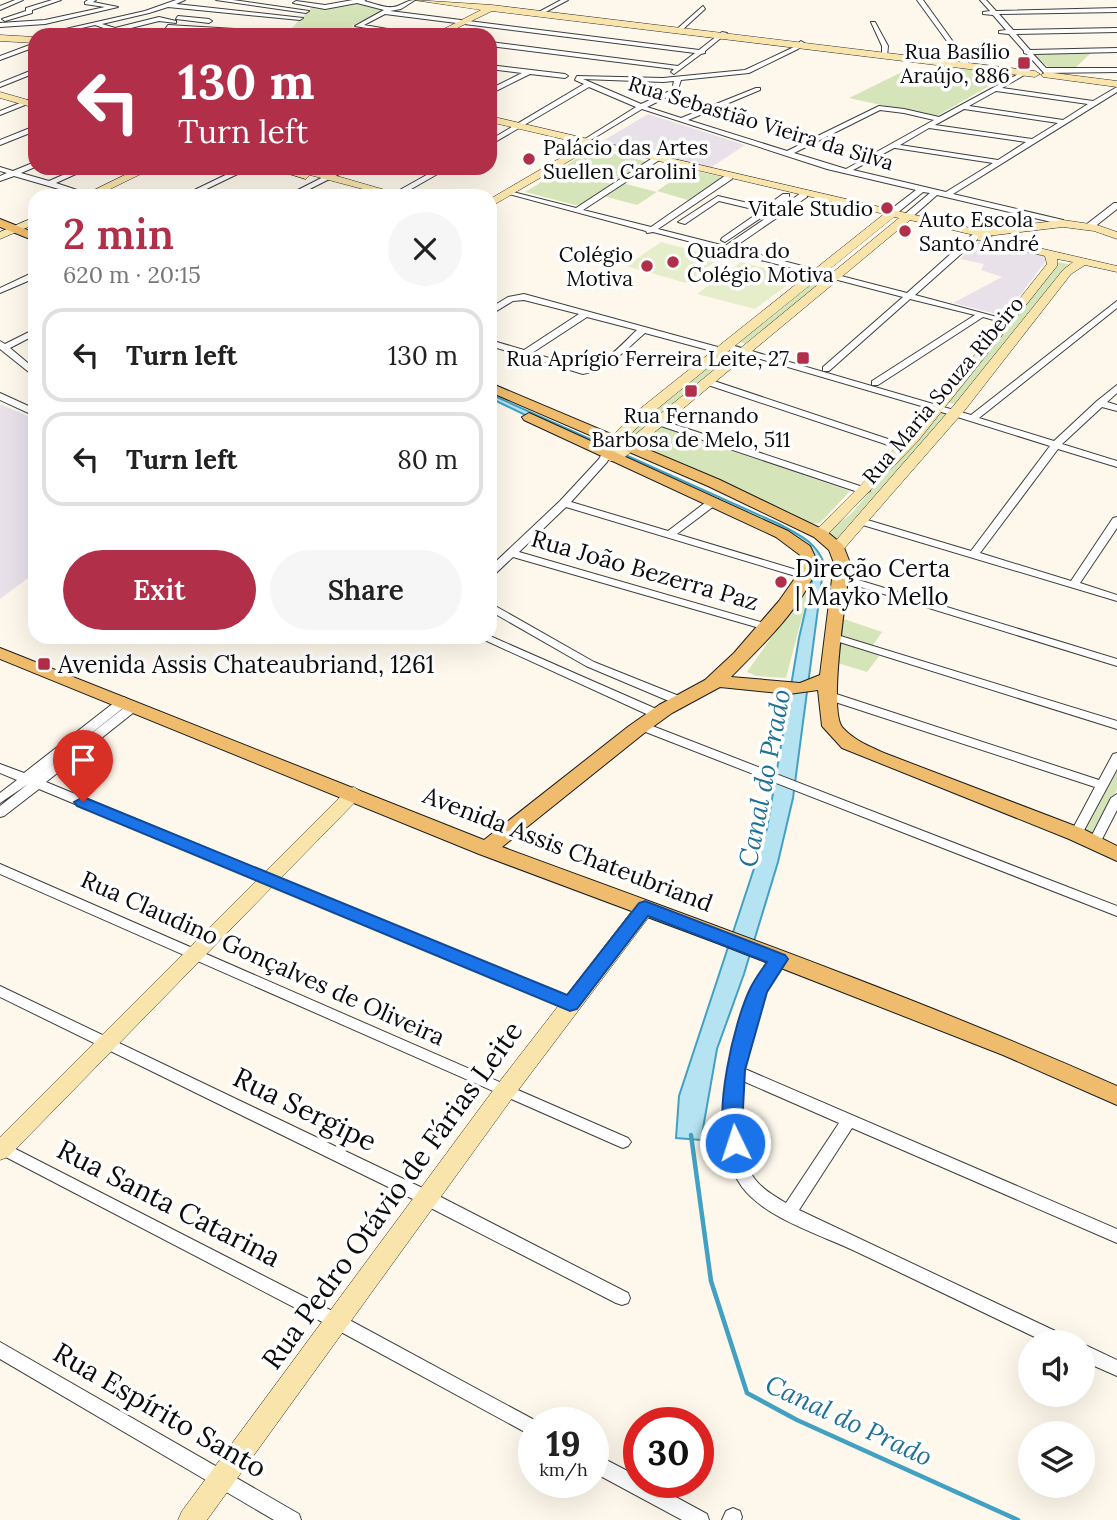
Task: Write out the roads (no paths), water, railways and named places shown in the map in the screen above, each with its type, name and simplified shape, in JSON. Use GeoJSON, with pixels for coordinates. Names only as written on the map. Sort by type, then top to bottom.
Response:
{"type":"FeatureCollection","features":[{"type":"Feature","properties":{"kind":"main road"},"geometry":{"type":"LineString","coordinates":[[418,0],[1042,72],[1117,85]]}},
{"type":"Feature","properties":{"kind":"main road"},"geometry":{"type":"LineString","coordinates":[[438,0],[494,8],[514,0]]}},
{"type":"Feature","properties":{"kind":"main road"},"geometry":{"type":"LineString","coordinates":[[457,28],[507,0]]}},
{"type":"Feature","properties":{"kind":"main road"},"geometry":{"type":"LineString","coordinates":[[454,28],[466,23]]}},
{"type":"Feature","properties":{"kind":"main road"},"geometry":{"type":"LineString","coordinates":[[0,37],[28,39]]}},
{"type":"Feature","properties":{"kind":"main road"},"geometry":{"type":"LineString","coordinates":[[967,64],[1024,73],[1078,71],[1117,85]]}},
{"type":"Feature","properties":{"kind":"main road"},"geometry":{"type":"LineString","coordinates":[[0,93],[28,100]]}},
{"type":"Feature","properties":{"kind":"main road"},"geometry":{"type":"LineString","coordinates":[[497,121],[979,233],[1060,222],[1090,226],[1117,236]]}},
{"type":"Feature","properties":{"kind":"main road"},"geometry":{"type":"LineString","coordinates":[[497,193],[589,142]]}},
{"type":"Feature","properties":{"kind":"main road"},"geometry":{"type":"LineString","coordinates":[[658,158],[804,195],[902,214],[976,236],[1117,269]]}},
{"type":"Feature","properties":{"kind":"main road"},"geometry":{"type":"LineString","coordinates":[[497,200],[557,161]]}},
{"type":"Feature","properties":{"kind":"main road"},"geometry":{"type":"LineString","coordinates":[[102,189],[133,175]]}},
{"type":"Feature","properties":{"kind":"main road"},"geometry":{"type":"LineString","coordinates":[[112,189],[143,175]]}},
{"type":"Feature","properties":{"kind":"main road"},"geometry":{"type":"LineString","coordinates":[[333,176],[375,189]]}},
{"type":"Feature","properties":{"kind":"main road"},"geometry":{"type":"LineString","coordinates":[[333,176],[362,189]]}},
{"type":"Feature","properties":{"kind":"main road"},"geometry":{"type":"LineString","coordinates":[[614,451],[641,415],[818,273],[902,214]]}},
{"type":"Feature","properties":{"kind":"main road"},"geometry":{"type":"LineString","coordinates":[[614,451],[658,422],[708,382],[833,277],[902,214]]}},
{"type":"Feature","properties":{"kind":"main road"},"geometry":{"type":"LineString","coordinates":[[7,235],[28,224]]}},
{"type":"Feature","properties":{"kind":"main road"},"geometry":{"type":"LineString","coordinates":[[1031,226],[1023,237],[1025,241],[1047,252]]}},
{"type":"Feature","properties":{"kind":"main road"},"geometry":{"type":"LineString","coordinates":[[7,235],[28,228]]}},
{"type":"Feature","properties":{"kind":"main road"},"geometry":{"type":"LineString","coordinates":[[7,235],[28,236]]}},
{"type":"Feature","properties":{"kind":"main road"},"geometry":{"type":"LineString","coordinates":[[7,235],[28,246]]}},
{"type":"Feature","properties":{"kind":"main road","name":"Rua Maria Souza Ribeiro"},"geometry":{"type":"LineString","coordinates":[[820,534],[849,509],[903,447],[1053,264],[1047,252]]}},
{"type":"Feature","properties":{"kind":"main road","name":"Rua Maria Souza Ribeiro"},"geometry":{"type":"LineString","coordinates":[[837,548],[957,410],[1067,272],[1083,261]]}},
{"type":"Feature","properties":{"kind":"main road"},"geometry":{"type":"LineString","coordinates":[[486,849],[650,720],[715,681],[767,627],[806,576],[810,559],[803,548],[782,534],[497,391]]}},
{"type":"Feature","properties":{"kind":"main road"},"geometry":{"type":"LineString","coordinates":[[497,402],[614,451],[714,483],[820,534],[837,548],[842,563],[834,637],[825,685],[831,726],[849,744],[1117,854]]}},
{"type":"Feature","properties":{"kind":"main road","name":"Avenida Assis Chateubriand"},"geometry":{"type":"LineString","coordinates":[[0,653],[354,793],[486,849],[725,937],[1011,1049],[1117,1096]]}},
{"type":"Feature","properties":{"kind":"main road"},"geometry":{"type":"LineString","coordinates":[[715,681],[738,681],[789,689],[825,685]]}},
{"type":"Feature","properties":{"kind":"main road"},"geometry":{"type":"LineString","coordinates":[[1,1149],[354,793]]}},
{"type":"Feature","properties":{"kind":"main road","name":"Rua Pedro Otávio de Fárias Leite"},"geometry":{"type":"LineString","coordinates":[[191,1520],[505,1091],[645,908]]}},
{"type":"Feature","properties":{"kind":"street"},"geometry":{"type":"LineString","coordinates":[[0,8],[20,0]]}},
{"type":"Feature","properties":{"kind":"street"},"geometry":{"type":"LineString","coordinates":[[0,23],[30,12],[28,9],[44,2],[58,0]]}},
{"type":"Feature","properties":{"kind":"street"},"geometry":{"type":"LineString","coordinates":[[76,28],[181,0]]}},
{"type":"Feature","properties":{"kind":"street"},"geometry":{"type":"LineString","coordinates":[[219,0],[308,8],[361,1],[386,11],[466,23],[703,52]]}},
{"type":"Feature","properties":{"kind":"street"},"geometry":{"type":"LineString","coordinates":[[278,0],[308,8]]}},
{"type":"Feature","properties":{"kind":"street"},"geometry":{"type":"LineString","coordinates":[[370,28],[358,25],[386,11],[399,8],[411,0]]}},
{"type":"Feature","properties":{"kind":"street"},"geometry":{"type":"LineString","coordinates":[[539,13],[565,0]]}},
{"type":"Feature","properties":{"kind":"street"},"geometry":{"type":"LineString","coordinates":[[920,0],[967,64]]}},
{"type":"Feature","properties":{"kind":"street"},"geometry":{"type":"LineString","coordinates":[[974,0],[1001,33],[1042,72]]}},
{"type":"Feature","properties":{"kind":"street"},"geometry":{"type":"LineString","coordinates":[[983,0],[1042,72]]}},
{"type":"Feature","properties":{"kind":"street"},"geometry":{"type":"LineString","coordinates":[[0,23],[45,22],[115,7],[92,2]]}},
{"type":"Feature","properties":{"kind":"street"},"geometry":{"type":"LineString","coordinates":[[169,5],[300,18]]}},
{"type":"Feature","properties":{"kind":"street"},"geometry":{"type":"LineString","coordinates":[[173,22],[292,27],[308,8]]}},
{"type":"Feature","properties":{"kind":"street"},"geometry":{"type":"LineString","coordinates":[[681,29],[703,8]]}},
{"type":"Feature","properties":{"kind":"street"},"geometry":{"type":"LineString","coordinates":[[166,28],[190,9]]}},
{"type":"Feature","properties":{"kind":"street"},"geometry":{"type":"LineString","coordinates":[[985,13],[1117,10]]}},
{"type":"Feature","properties":{"kind":"street"},"geometry":{"type":"LineString","coordinates":[[140,13],[173,22],[228,28]]}},
{"type":"Feature","properties":{"kind":"street"},"geometry":{"type":"LineString","coordinates":[[0,14],[13,17]]}},
{"type":"Feature","properties":{"kind":"street"},"geometry":{"type":"LineString","coordinates":[[131,28],[159,19]]}},
{"type":"Feature","properties":{"kind":"street"},"geometry":{"type":"LineString","coordinates":[[94,23],[106,28]]}},
{"type":"Feature","properties":{"kind":"street"},"geometry":{"type":"LineString","coordinates":[[873,23],[886,54]]}},
{"type":"Feature","properties":{"kind":"street"},"geometry":{"type":"LineString","coordinates":[[1001,33],[1117,30]]}},
{"type":"Feature","properties":{"kind":"street"},"geometry":{"type":"LineString","coordinates":[[1078,71],[1093,60],[1098,50],[1117,30]]}},
{"type":"Feature","properties":{"kind":"street"},"geometry":{"type":"LineString","coordinates":[[663,79],[703,52],[723,34]]}},
{"type":"Feature","properties":{"kind":"street"},"geometry":{"type":"LineString","coordinates":[[0,58],[28,43]]}},
{"type":"Feature","properties":{"kind":"street"},"geometry":{"type":"LineString","coordinates":[[497,68],[565,76],[567,79],[678,79],[747,72],[801,44]]}},
{"type":"Feature","properties":{"kind":"street"},"geometry":{"type":"LineString","coordinates":[[497,45],[680,68]]}},
{"type":"Feature","properties":{"kind":"street"},"geometry":{"type":"LineString","coordinates":[[1026,52],[1116,49]]}},
{"type":"Feature","properties":{"kind":"street"},"geometry":{"type":"LineString","coordinates":[[1104,57],[1116,49]]}},
{"type":"Feature","properties":{"kind":"street"},"geometry":{"type":"LineString","coordinates":[[1078,71],[1117,70]]}},
{"type":"Feature","properties":{"kind":"street"},"geometry":{"type":"LineString","coordinates":[[497,88],[528,72]]}},
{"type":"Feature","properties":{"kind":"street"},"geometry":{"type":"LineString","coordinates":[[847,171],[1024,73]]}},
{"type":"Feature","properties":{"kind":"street"},"geometry":{"type":"LineString","coordinates":[[0,85],[28,74]]}},
{"type":"Feature","properties":{"kind":"street","name":"Rua Sebastião Vieira da Silva"},"geometry":{"type":"LineString","coordinates":[[578,78],[640,107],[650,107],[681,120],[847,171],[1060,222]]}},
{"type":"Feature","properties":{"kind":"street"},"geometry":{"type":"LineString","coordinates":[[589,142],[675,91],[678,79]]}},
{"type":"Feature","properties":{"kind":"street"},"geometry":{"type":"LineString","coordinates":[[497,139],[589,84]]}},
{"type":"Feature","properties":{"kind":"street"},"geometry":{"type":"LineString","coordinates":[[947,195],[1095,103],[1117,85]]}},
{"type":"Feature","properties":{"kind":"street"},"geometry":{"type":"LineString","coordinates":[[681,120],[758,89]]}},
{"type":"Feature","properties":{"kind":"street"},"geometry":{"type":"LineString","coordinates":[[996,89],[1095,103]]}},
{"type":"Feature","properties":{"kind":"street"},"geometry":{"type":"LineString","coordinates":[[0,113],[28,103]]}},
{"type":"Feature","properties":{"kind":"street"},"geometry":{"type":"LineString","coordinates":[[589,142],[640,107]]}},
{"type":"Feature","properties":{"kind":"street"},"geometry":{"type":"LineString","coordinates":[[962,107],[1064,122]]}},
{"type":"Feature","properties":{"kind":"street"},"geometry":{"type":"LineString","coordinates":[[789,153],[865,114],[883,108],[941,120]]}},
{"type":"Feature","properties":{"kind":"street"},"geometry":{"type":"LineString","coordinates":[[929,126],[1031,141]]}},
{"type":"Feature","properties":{"kind":"street"},"geometry":{"type":"LineString","coordinates":[[0,145],[28,133]]}},
{"type":"Feature","properties":{"kind":"street"},"geometry":{"type":"LineString","coordinates":[[895,145],[998,162]]}},
{"type":"Feature","properties":{"kind":"street"},"geometry":{"type":"LineString","coordinates":[[576,211],[658,158]]}},
{"type":"Feature","properties":{"kind":"street"},"geometry":{"type":"LineString","coordinates":[[0,179],[28,167]]}},
{"type":"Feature","properties":{"kind":"street"},"geometry":{"type":"LineString","coordinates":[[0,169],[68,189]]}},
{"type":"Feature","properties":{"kind":"street"},"geometry":{"type":"LineString","coordinates":[[51,183],[69,175]]}},
{"type":"Feature","properties":{"kind":"street"},"geometry":{"type":"LineString","coordinates":[[201,189],[231,175]]}},
{"type":"Feature","properties":{"kind":"street"},"geometry":{"type":"LineString","coordinates":[[409,189],[432,175]]}},
{"type":"Feature","properties":{"kind":"street"},"geometry":{"type":"LineString","coordinates":[[305,189],[333,176]]}},
{"type":"Feature","properties":{"kind":"street"},"geometry":{"type":"LineString","coordinates":[[311,189],[333,176]]}},
{"type":"Feature","properties":{"kind":"street"},"geometry":{"type":"LineString","coordinates":[[650,231],[729,177]]}},
{"type":"Feature","properties":{"kind":"street"},"geometry":{"type":"LineString","coordinates":[[902,214],[922,189]]}},
{"type":"Feature","properties":{"kind":"street"},"geometry":{"type":"LineString","coordinates":[[902,214],[936,192]]}},
{"type":"Feature","properties":{"kind":"street"},"geometry":{"type":"LineString","coordinates":[[509,193],[1007,321]]}},
{"type":"Feature","properties":{"kind":"street"},"geometry":{"type":"LineString","coordinates":[[725,240],[786,195]]}},
{"type":"Feature","properties":{"kind":"street"},"geometry":{"type":"LineString","coordinates":[[726,249],[804,195]]}},
{"type":"Feature","properties":{"kind":"street"},"geometry":{"type":"LineString","coordinates":[[682,222],[718,198],[779,213]]}},
{"type":"Feature","properties":{"kind":"street"},"geometry":{"type":"LineString","coordinates":[[1090,226],[1117,205]]}},
{"type":"Feature","properties":{"kind":"street"},"geometry":{"type":"LineString","coordinates":[[826,369],[976,236]]}},
{"type":"Feature","properties":{"kind":"street"},"geometry":{"type":"LineString","coordinates":[[0,292],[28,278]]}},
{"type":"Feature","properties":{"kind":"street"},"geometry":{"type":"LineString","coordinates":[[497,309],[519,297],[644,329],[746,349],[826,369],[906,392],[939,405]]}},
{"type":"Feature","properties":{"kind":"street"},"geometry":{"type":"LineString","coordinates":[[976,416],[1117,304]]}},
{"type":"Feature","properties":{"kind":"street"},"geometry":{"type":"LineString","coordinates":[[526,354],[585,314]]}},
{"type":"Feature","properties":{"kind":"street"},"geometry":{"type":"LineString","coordinates":[[874,383],[981,315]]}},
{"type":"Feature","properties":{"kind":"street"},"geometry":{"type":"LineString","coordinates":[[497,345],[591,371],[609,360],[644,329]]}},
{"type":"Feature","properties":{"kind":"street"},"geometry":{"type":"LineString","coordinates":[[28,335],[2,346],[28,368]]}},
{"type":"Feature","properties":{"kind":"street"},"geometry":{"type":"LineString","coordinates":[[746,349],[1117,457]]}},
{"type":"Feature","properties":{"kind":"street"},"geometry":{"type":"LineString","coordinates":[[708,382],[903,447]]}},
{"type":"Feature","properties":{"kind":"street"},"geometry":{"type":"LineString","coordinates":[[973,555],[1059,442],[1117,388]]}},
{"type":"Feature","properties":{"kind":"street"},"geometry":{"type":"LineString","coordinates":[[0,396],[28,410]]}},
{"type":"Feature","properties":{"kind":"street"},"geometry":{"type":"LineString","coordinates":[[1100,403],[1117,408]]}},
{"type":"Feature","properties":{"kind":"street"},"geometry":{"type":"LineString","coordinates":[[658,422],[865,491]]}},
{"type":"Feature","properties":{"kind":"street"},"geometry":{"type":"LineString","coordinates":[[1059,442],[1117,464]]}},
{"type":"Feature","properties":{"kind":"street"},"geometry":{"type":"LineString","coordinates":[[497,567],[614,451]]}},
{"type":"Feature","properties":{"kind":"street"},"geometry":{"type":"LineString","coordinates":[[669,535],[714,501]]}},
{"type":"Feature","properties":{"kind":"street"},"geometry":{"type":"LineString","coordinates":[[564,503],[806,576]]}},
{"type":"Feature","properties":{"kind":"street"},"geometry":{"type":"LineString","coordinates":[[1073,585],[1117,520]]}},
{"type":"Feature","properties":{"kind":"street"},"geometry":{"type":"LineString","coordinates":[[860,521],[1117,598]]}},
{"type":"Feature","properties":{"kind":"street","name":"Rua João Bezerra Paz"},"geometry":{"type":"LineString","coordinates":[[512,553],[767,627]]}},
{"type":"Feature","properties":{"kind":"street"},"geometry":{"type":"LineString","coordinates":[[842,578],[1117,663]]}},
{"type":"Feature","properties":{"kind":"street"},"geometry":{"type":"LineString","coordinates":[[497,610],[590,664],[680,701]]}},
{"type":"Feature","properties":{"kind":"street"},"geometry":{"type":"LineString","coordinates":[[834,637],[1117,724]]}},
{"type":"Feature","properties":{"kind":"street"},"geometry":{"type":"LineString","coordinates":[[497,644],[650,720],[767,774],[1117,911]]}},
{"type":"Feature","properties":{"kind":"street"},"geometry":{"type":"LineString","coordinates":[[825,685],[1102,785]]}},
{"type":"Feature","properties":{"kind":"street"},"geometry":{"type":"LineString","coordinates":[[0,799],[30,781],[129,704]]}},
{"type":"Feature","properties":{"kind":"street"},"geometry":{"type":"LineString","coordinates":[[1085,839],[1102,785],[1117,757]]}},
{"type":"Feature","properties":{"kind":"street"},"geometry":{"type":"LineString","coordinates":[[0,768],[570,1004]]}},
{"type":"Feature","properties":{"kind":"street"},"geometry":{"type":"LineString","coordinates":[[0,813],[30,781]]}},
{"type":"Feature","properties":{"kind":"street"},"geometry":{"type":"LineString","coordinates":[[1085,839],[1117,797]]}},
{"type":"Feature","properties":{"kind":"street","name":"Rua Claudino Gonçalves de Oliveira"},"geometry":{"type":"LineString","coordinates":[[0,869],[623,1142]]}},
{"type":"Feature","properties":{"kind":"street"},"geometry":{"type":"LineString","coordinates":[[773,957],[758,991],[735,1070],[735,1143],[742,1173],[759,1193],[789,1212],[1037,1330]]}},
{"type":"Feature","properties":{"kind":"street","name":"Rua Sergipe"},"geometry":{"type":"LineString","coordinates":[[0,991],[427,1198],[622,1298]]}},
{"type":"Feature","properties":{"kind":"street"},"geometry":{"type":"LineString","coordinates":[[735,1070],[1117,1236]]}},
{"type":"Feature","properties":{"kind":"street"},"geometry":{"type":"LineString","coordinates":[[789,1212],[849,1120]]}},
{"type":"Feature","properties":{"kind":"street","name":"Rua Santa Catarina"},"geometry":{"type":"LineString","coordinates":[[1,1149],[336,1321],[518,1420]]}},
{"type":"Feature","properties":{"kind":"street","name":"Rua Espírito Santo"},"geometry":{"type":"LineString","coordinates":[[0,1350],[292,1520]]}},
{"type":"Feature","properties":{"kind":"street"},"geometry":{"type":"LineString","coordinates":[[1095,1358],[1117,1368]]}},
{"type":"Feature","properties":{"kind":"street"},"geometry":{"type":"LineString","coordinates":[[609,1471],[700,1520]]}},
{"type":"Feature","properties":{"kind":"water"},"geometry":{"type":"Polygon","coordinates":[[[497,397],[779,524],[811,544],[824,563],[793,798],[778,862],[744,974],[717,1049],[701,1140],[676,1138],[679,1096],[767,829],[799,638],[813,577],[812,553],[497,401],[497,397]]]}},
{"type":"Feature","properties":{"kind":"waterway","name":"Canal do Prado"},"geometry":{"type":"LineString","coordinates":[[691,1135],[711,1281],[747,1393],[797,1420],[1018,1520]]}},
{"type":"Feature","properties":{"kind":"place","name":"Rua Basílio Araújo, 886"},"geometry":{"type":"Point","coordinates":[1024,63]}},
{"type":"Feature","properties":{"kind":"place","name":"Palácio das Artes Suellen Carolini"},"geometry":{"type":"Point","coordinates":[529,159]}},
{"type":"Feature","properties":{"kind":"place","name":"Vitale Studio"},"geometry":{"type":"Point","coordinates":[887,208]}},
{"type":"Feature","properties":{"kind":"place","name":"Auto Escola Santo André"},"geometry":{"type":"Point","coordinates":[905,231]}},
{"type":"Feature","properties":{"kind":"place","name":"Quadra do Colégio Motiva"},"geometry":{"type":"Point","coordinates":[673,262]}},
{"type":"Feature","properties":{"kind":"place","name":"Colégio Motiva"},"geometry":{"type":"Point","coordinates":[647,266]}},
{"type":"Feature","properties":{"kind":"place","name":"Rua Aprígio Ferreira Leite, 27"},"geometry":{"type":"Point","coordinates":[803,358]}},
{"type":"Feature","properties":{"kind":"place","name":"Rua Fernando Barbosa de Melo, 511"},"geometry":{"type":"Point","coordinates":[691,391]}},
{"type":"Feature","properties":{"kind":"place","name":"Direção Certa | Mayko Mello"},"geometry":{"type":"Point","coordinates":[781,582]}},
{"type":"Feature","properties":{"kind":"place","name":"Avenida Assis Chateaubriand, 1261"},"geometry":{"type":"Point","coordinates":[44,664]}}]}
